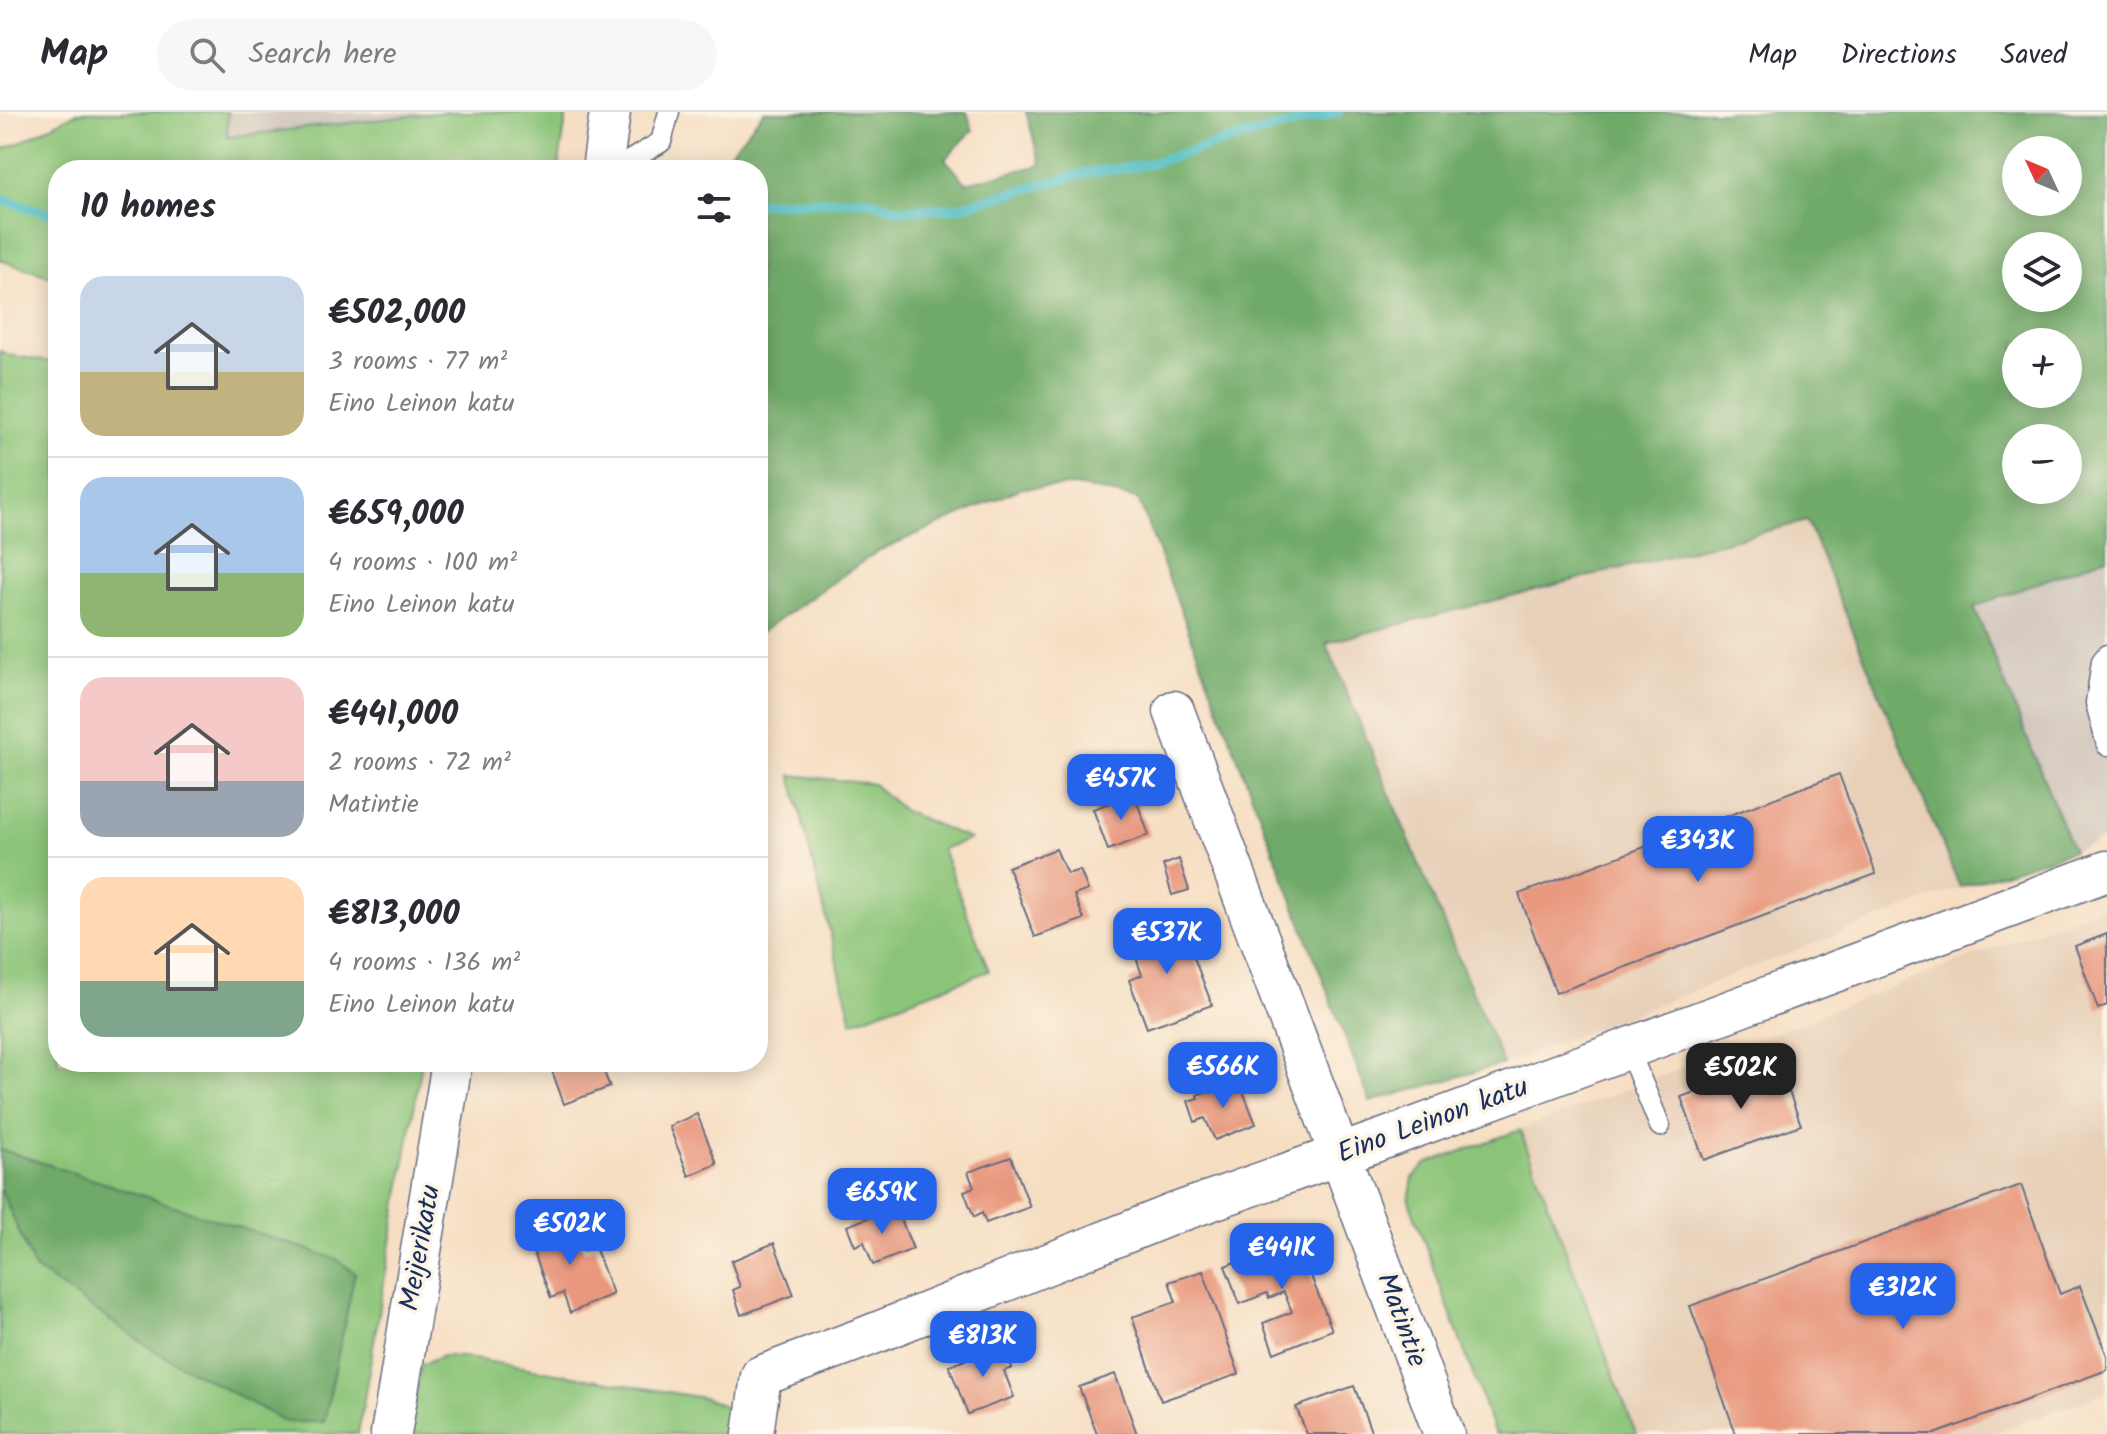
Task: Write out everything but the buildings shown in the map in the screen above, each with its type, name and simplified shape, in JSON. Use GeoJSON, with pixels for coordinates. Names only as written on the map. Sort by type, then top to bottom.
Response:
{"type":"FeatureCollection","features":[{"type":"Feature","properties":{"kind":"street"},"geometry":{"type":"LineString","coordinates":[[603,160],[610,112]]}},
{"type":"Feature","properties":{"kind":"street","name":"Matintie"},"geometry":{"type":"LineString","coordinates":[[1174,711],[1444,1434]]}},
{"type":"Feature","properties":{"kind":"street","name":"Eino Leinon katu"},"geometry":{"type":"LineString","coordinates":[[753,1434],[761,1376],[1173,1214],[2107,871]]}},
{"type":"Feature","properties":{"kind":"street","name":"Meijerikatu"},"geometry":{"type":"LineString","coordinates":[[391,1434],[450,1072]]}},
{"type":"Feature","properties":{"kind":"lane"},"geometry":{"type":"LineString","coordinates":[[631,160],[661,142],[669,112]]}},
{"type":"Feature","properties":{"kind":"lane"},"geometry":{"type":"LineString","coordinates":[[2107,655],[2102,661],[2096,703],[2107,745]]}},
{"type":"Feature","properties":{"kind":"lane"},"geometry":{"type":"LineString","coordinates":[[1628,1048],[1660,1126]]}},
{"type":"Feature","properties":{"kind":"shaded area"},"geometry":{"type":"Polygon","coordinates":[[[228,112],[444,112],[227,137],[228,112]]]}},
{"type":"Feature","properties":{"kind":"shaded area"},"geometry":{"type":"Polygon","coordinates":[[[1807,521],[1960,887],[1503,1064],[1325,643],[1807,521]]]}},
{"type":"Feature","properties":{"kind":"shaded area"},"geometry":{"type":"Polygon","coordinates":[[[2107,557],[2107,838],[2073,851],[1974,607],[2107,557]]]}},
{"type":"Feature","properties":{"kind":"shaded area"},"geometry":{"type":"Polygon","coordinates":[[[2107,905],[2107,1392],[1991,1434],[1636,1434],[1520,1130],[2107,905]]]}},
{"type":"Feature","properties":{"kind":"green space"},"geometry":{"type":"Polygon","coordinates":[[[228,112],[227,137],[444,112],[567,112],[560,160],[48,160],[48,276],[0,260],[0,150],[76,113],[228,112]]]}},
{"type":"Feature","properties":{"kind":"green space"},"geometry":{"type":"Polygon","coordinates":[[[764,112],[967,112],[973,130],[945,159],[966,183],[1041,165],[1026,112],[2107,112],[2107,557],[1974,607],[2073,851],[1960,887],[1807,521],[1326,643],[1503,1064],[1370,1102],[1138,499],[1076,486],[1022,488],[878,551],[768,627],[768,160],[706,160],[728,155],[764,112]]]}},
{"type":"Feature","properties":{"kind":"green space"},"geometry":{"type":"Polygon","coordinates":[[[0,351],[48,361],[48,1072],[420,1072],[358,1434],[0,1434],[0,351]]]}},
{"type":"Feature","properties":{"kind":"green space"},"geometry":{"type":"Polygon","coordinates":[[[791,775],[873,784],[904,811],[970,839],[942,849],[989,971],[852,1022],[791,775]]]}},
{"type":"Feature","properties":{"kind":"green space"},"geometry":{"type":"Polygon","coordinates":[[[1520,1130],[1636,1434],[1495,1434],[1409,1201],[1413,1178],[1426,1164],[1520,1130]]]}},
{"type":"Feature","properties":{"kind":"green space"},"geometry":{"type":"Polygon","coordinates":[[[0,1149],[336,1259],[355,1273],[324,1422],[286,1422],[155,1351],[35,1269],[0,1187],[0,1149]]]}},
{"type":"Feature","properties":{"kind":"green space"},"geometry":{"type":"Polygon","coordinates":[[[443,1356],[703,1398],[731,1413],[734,1434],[407,1434],[421,1365],[443,1356]]]}},
{"type":"Feature","properties":{"kind":"waterway"},"geometry":{"type":"LineString","coordinates":[[768,203],[867,200],[899,210],[955,208],[1085,173],[1149,164],[1338,112]]}},
{"type":"Feature","properties":{"kind":"waterway"},"geometry":{"type":"LineString","coordinates":[[0,199],[48,213]]}}]}
